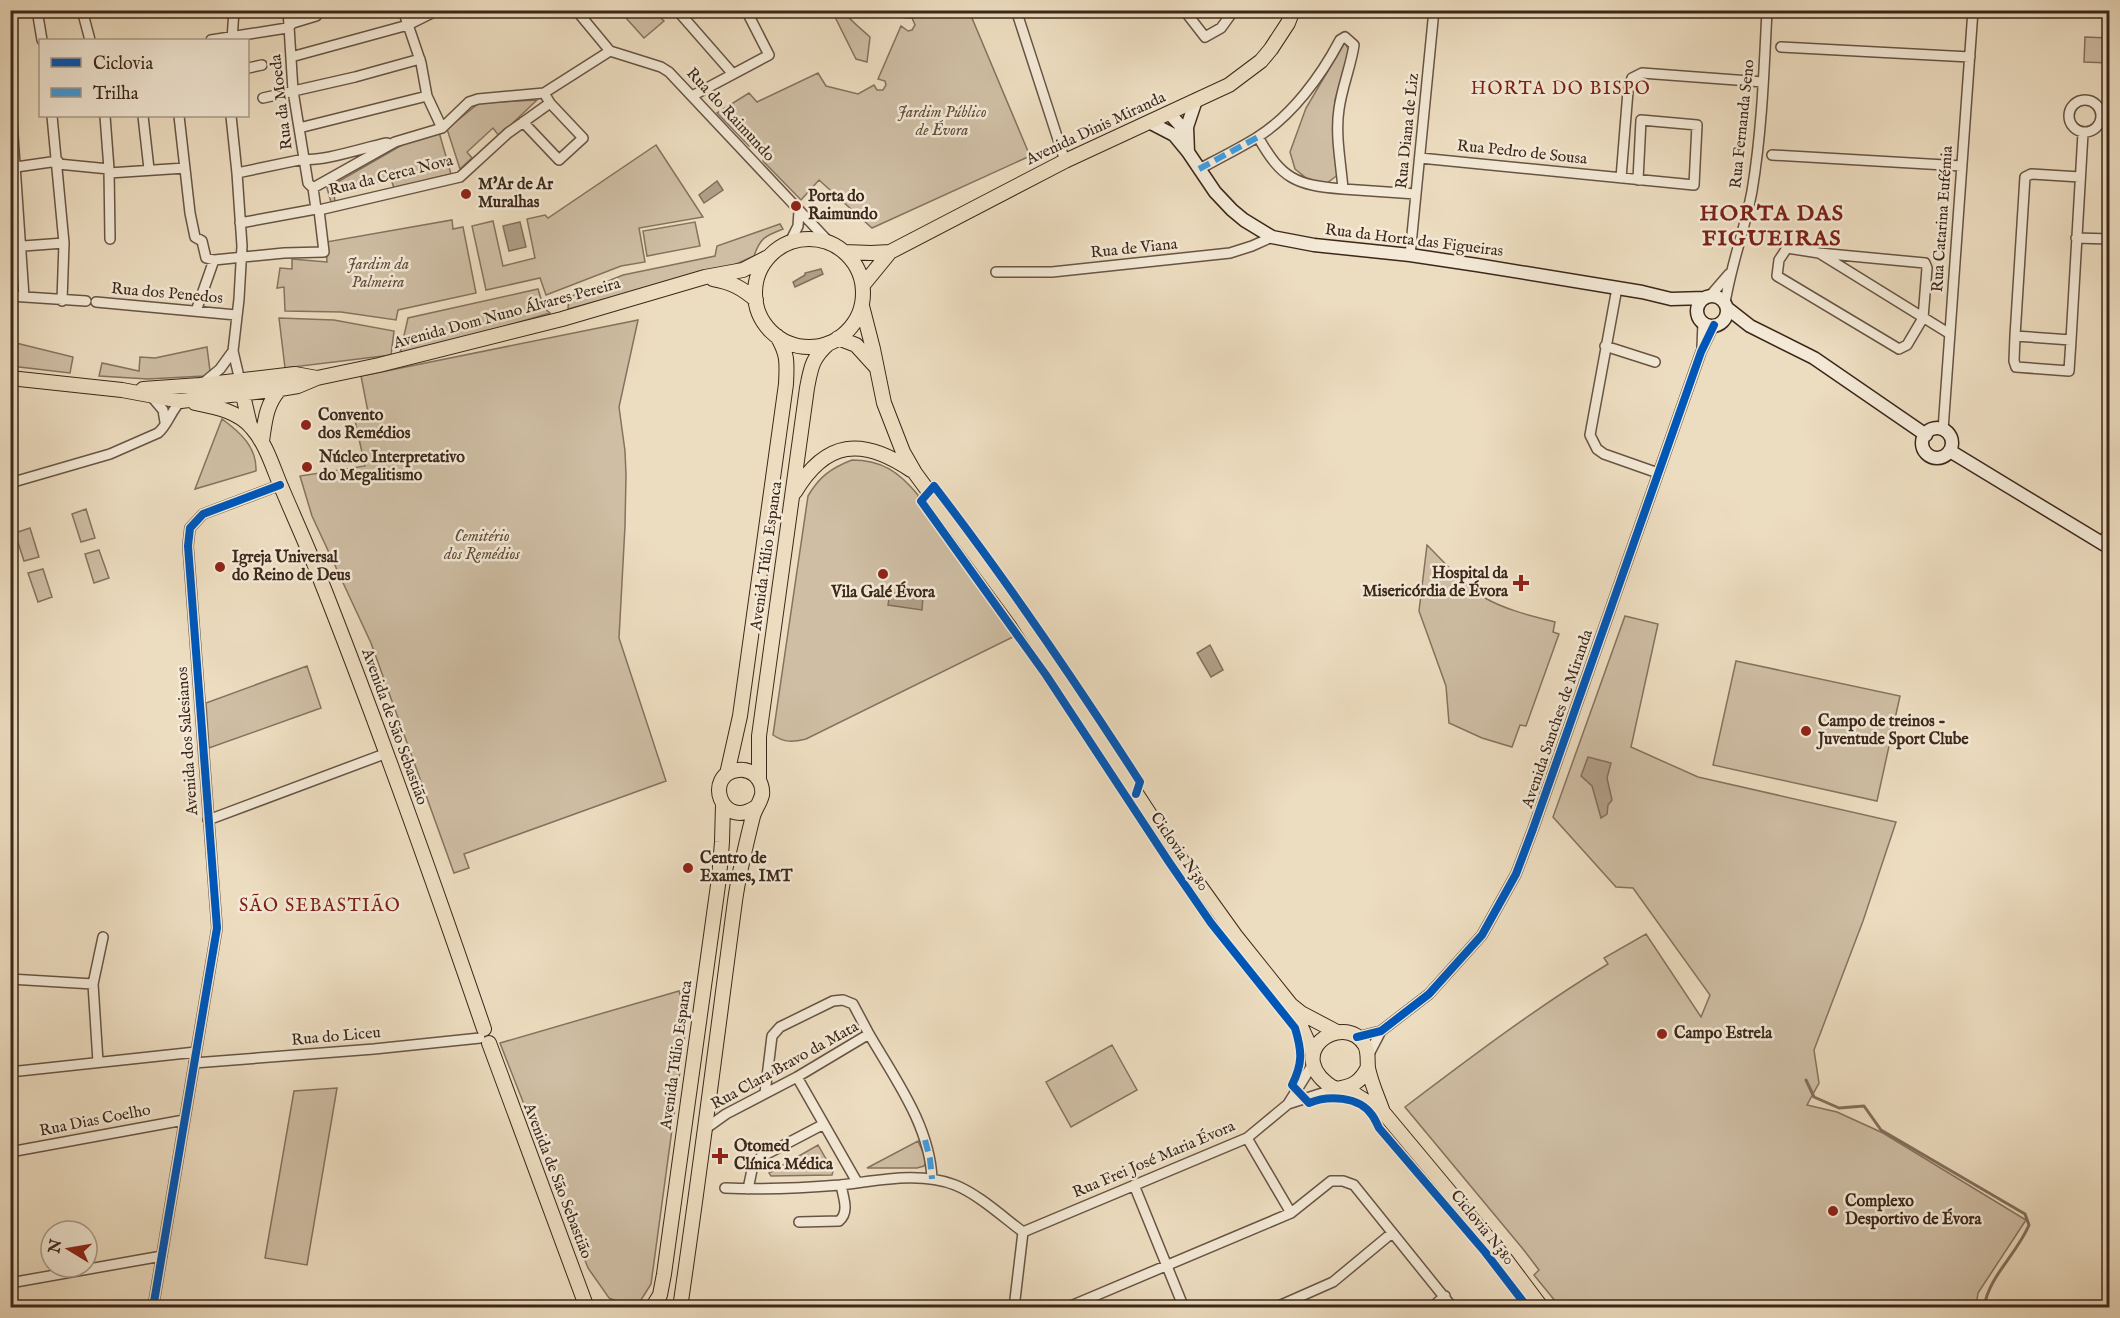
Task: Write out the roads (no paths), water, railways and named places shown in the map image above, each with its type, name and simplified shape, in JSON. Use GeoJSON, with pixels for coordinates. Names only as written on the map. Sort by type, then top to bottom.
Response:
{"type":"FeatureCollection","features":[{"type":"Feature","properties":{"kind":"main road","name":"Avenida Dinis Miranda"},"geometry":{"type":"LineString","coordinates":[[863,285],[890,252],[1065,161],[1229,85],[1261,61],[1281,36],[1293,10]]}},
{"type":"Feature","properties":{"kind":"main road"},"geometry":{"type":"LineString","coordinates":[[862,306],[849,330],[834,341],[816,346],[802,346],[789,343],[767,326],[756,300],[756,284],[761,269],[770,256],[790,242],[816,239],[829,242],[845,252],[859,273],[863,285],[862,306],[884,403],[893,429],[915,473],[1021,617],[1158,827],[1235,935],[1291,1005],[1307,1017],[1336,1032],[1357,1037],[1365,1045],[1383,1113]]}},
{"type":"Feature","properties":{"kind":"main road","name":"Avenida Dinis Miranda"},"geometry":{"type":"LineString","coordinates":[[845,252],[890,252]]}},
{"type":"Feature","properties":{"kind":"main road","name":"Avenida Dom Nuno Álvares Pereira"},"geometry":{"type":"LineString","coordinates":[[122,390],[200,385],[280,389],[298,386],[317,378],[379,365],[562,319],[705,277],[743,270],[770,256]]}},
{"type":"Feature","properties":{"kind":"main road"},"geometry":{"type":"LineString","coordinates":[[705,277],[729,282],[742,288],[756,300]]}},
{"type":"Feature","properties":{"kind":"main road","name":"Avenida Túlio Espanca"},"geometry":{"type":"LineString","coordinates":[[652,1308],[660,1295],[664,1274],[719,878],[723,804],[719,786],[727,774],[740,716],[786,384],[787,362],[784,348],[777,336]]}},
{"type":"Feature","properties":{"kind":"main road"},"geometry":{"type":"LineString","coordinates":[[834,341],[856,345],[877,369]]}},
{"type":"Feature","properties":{"kind":"main road","name":"Avenida Túlio Espanca"},"geometry":{"type":"LineString","coordinates":[[680,1308],[737,888],[745,846],[756,807],[762,795],[759,780],[759,736],[807,388],[813,362],[818,353],[834,341]]}},
{"type":"Feature","properties":{"kind":"main road","name":"Avenida Dom Nuno Álvares Pereira"},"geometry":{"type":"LineString","coordinates":[[122,390],[181,401],[295,374],[317,378]]}},
{"type":"Feature","properties":{"kind":"main road"},"geometry":{"type":"LineString","coordinates":[[10,378],[122,390]]}},
{"type":"Feature","properties":{"kind":"main road","name":"Avenida de São Sebastião"},"geometry":{"type":"LineString","coordinates":[[241,387],[250,425]]}},
{"type":"Feature","properties":{"kind":"main road"},"geometry":{"type":"LineString","coordinates":[[262,441],[269,402],[280,389]]}},
{"type":"Feature","properties":{"kind":"main road","name":"Avenida de São Sebastião"},"geometry":{"type":"LineString","coordinates":[[181,401],[222,409],[250,425],[262,441],[301,531],[387,753],[484,1036],[586,1302],[597,1308]]}},
{"type":"Feature","properties":{"kind":"main road"},"geometry":{"type":"LineString","coordinates":[[792,496],[812,466],[828,455],[854,448],[886,455],[915,473]]}},
{"type":"Feature","properties":{"kind":"main road"},"geometry":{"type":"LineString","coordinates":[[727,774],[741,769],[748,771],[759,780]]}},
{"type":"Feature","properties":{"kind":"main road"},"geometry":{"type":"LineString","coordinates":[[723,804],[735,812],[750,811],[756,807]]}},
{"type":"Feature","properties":{"kind":"main road"},"geometry":{"type":"LineString","coordinates":[[1291,1005],[1313,1059],[1317,1075],[1324,1083],[1340,1089],[1383,1113],[1503,1256],[1542,1308]]}},
{"type":"Feature","properties":{"kind":"main road"},"geometry":{"type":"LineString","coordinates":[[1313,1059],[1318,1043],[1326,1036],[1336,1032]]}},
{"type":"Feature","properties":{"kind":"main road"},"geometry":{"type":"LineString","coordinates":[[1340,1089],[1355,1084],[1363,1077],[1368,1061]]}},
{"type":"Feature","properties":{"kind":"street"},"geometry":{"type":"LineString","coordinates":[[36,10],[42,39]]}},
{"type":"Feature","properties":{"kind":"street"},"geometry":{"type":"LineString","coordinates":[[82,10],[90,39]]}},
{"type":"Feature","properties":{"kind":"street"},"geometry":{"type":"LineString","coordinates":[[234,10],[232,39],[288,27],[316,16],[315,10]]}},
{"type":"Feature","properties":{"kind":"street","name":"Rua da Moeda"},"geometry":{"type":"LineString","coordinates":[[242,257],[324,252],[318,209],[313,188],[308,183],[293,91],[288,10]]}},
{"type":"Feature","properties":{"kind":"street"},"geometry":{"type":"LineString","coordinates":[[403,10],[420,59],[427,96],[442,128]]}},
{"type":"Feature","properties":{"kind":"street"},"geometry":{"type":"LineString","coordinates":[[291,57],[408,25],[438,10]]}},
{"type":"Feature","properties":{"kind":"street"},"geometry":{"type":"LineString","coordinates":[[237,173],[395,142],[442,128],[469,102],[478,99],[544,93],[610,51],[576,10]]}},
{"type":"Feature","properties":{"kind":"street"},"geometry":{"type":"LineString","coordinates":[[677,10],[733,74]]}},
{"type":"Feature","properties":{"kind":"street"},"geometry":{"type":"LineString","coordinates":[[692,96],[769,55],[746,10]]}},
{"type":"Feature","properties":{"kind":"street"},"geometry":{"type":"LineString","coordinates":[[1016,10],[1065,161]]}},
{"type":"Feature","properties":{"kind":"street"},"geometry":{"type":"LineString","coordinates":[[1184,10],[1205,37],[1221,28],[1234,10]]}},
{"type":"Feature","properties":{"kind":"street","name":"Rua Diana de Liz"},"geometry":{"type":"LineString","coordinates":[[1410,255],[1434,10]]}},
{"type":"Feature","properties":{"kind":"street","name":"Rua Fernanda Seno"},"geometry":{"type":"LineString","coordinates":[[1726,306],[1729,274],[1747,216],[1752,189],[1763,82],[1767,10]]}},
{"type":"Feature","properties":{"kind":"street","name":"Rua Catarina Eufémia"},"geometry":{"type":"LineString","coordinates":[[1943,430],[1973,10]]}},
{"type":"Feature","properties":{"kind":"street"},"geometry":{"type":"LineString","coordinates":[[1199,169],[1258,137],[1279,120],[1297,102],[1340,40],[1345,38],[1354,45],[1341,94],[1338,121],[1343,189]]}},
{"type":"Feature","properties":{"kind":"street"},"geometry":{"type":"LineString","coordinates":[[1780,47],[1970,57]]}},
{"type":"Feature","properties":{"kind":"street","name":"Rua do Raimundo"},"geometry":{"type":"LineString","coordinates":[[610,51],[661,67],[669,72],[829,242]]}},
{"type":"Feature","properties":{"kind":"street"},"geometry":{"type":"LineString","coordinates":[[263,98],[420,59]]}},
{"type":"Feature","properties":{"kind":"street"},"geometry":{"type":"LineString","coordinates":[[249,68],[262,65]]}},
{"type":"Feature","properties":{"kind":"street"},"geometry":{"type":"LineString","coordinates":[[1621,178],[1628,91],[1632,78],[1642,74],[1763,82]]}},
{"type":"Feature","properties":{"kind":"street"},"geometry":{"type":"LineString","coordinates":[[10,92],[24,297]]}},
{"type":"Feature","properties":{"kind":"street"},"geometry":{"type":"LineString","coordinates":[[524,122],[559,160],[582,138],[550,103],[544,93]]}},
{"type":"Feature","properties":{"kind":"street"},"geometry":{"type":"LineString","coordinates":[[299,128],[427,96]]}},
{"type":"Feature","properties":{"kind":"street"},"geometry":{"type":"LineString","coordinates":[[1188,152],[1187,126],[1196,100]]}},
{"type":"Feature","properties":{"kind":"street","name":"Rua da Cerca Nova"},"geometry":{"type":"LineString","coordinates":[[240,223],[318,209],[460,177],[508,133],[550,103]]}},
{"type":"Feature","properties":{"kind":"street","name":"Rua da Horta das Figueiras"},"geometry":{"type":"LineString","coordinates":[[1169,113],[1180,125],[1188,152]]}},
{"type":"Feature","properties":{"kind":"street"},"geometry":{"type":"LineString","coordinates":[[52,117],[64,243],[62,301]]}},
{"type":"Feature","properties":{"kind":"street"},"geometry":{"type":"LineString","coordinates":[[105,117],[110,239]]}},
{"type":"Feature","properties":{"kind":"street"},"geometry":{"type":"LineString","coordinates":[[143,117],[149,169]]}},
{"type":"Feature","properties":{"kind":"street"},"geometry":{"type":"LineString","coordinates":[[179,117],[190,213],[195,237],[202,241],[206,258],[214,260],[242,257]]}},
{"type":"Feature","properties":{"kind":"street"},"geometry":{"type":"LineString","coordinates":[[231,117],[242,257],[233,351],[241,387]]}},
{"type":"Feature","properties":{"kind":"street","name":"Rua Pedro de Sousa"},"geometry":{"type":"LineString","coordinates":[[1420,158],[1638,180],[1694,185],[1697,125],[1641,120],[1638,180]]}},
{"type":"Feature","properties":{"kind":"street","name":"Rua da Horta das Figueiras"},"geometry":{"type":"LineString","coordinates":[[1149,122],[1174,135],[1215,192],[1232,210],[1272,237],[1314,245],[1410,255],[1617,288],[1671,299],[1721,298],[1726,306],[1750,326],[1814,358],[1926,435]]}},
{"type":"Feature","properties":{"kind":"street"},"geometry":{"type":"LineString","coordinates":[[2080,177],[2031,174],[2025,177],[2014,364],[2020,368],[2069,371],[2083,133]]}},
{"type":"Feature","properties":{"kind":"street"},"geometry":{"type":"LineString","coordinates":[[1258,137],[1280,170],[1306,184],[1416,194]]}},
{"type":"Feature","properties":{"kind":"street"},"geometry":{"type":"LineString","coordinates":[[313,188],[395,142]]}},
{"type":"Feature","properties":{"kind":"street"},"geometry":{"type":"LineString","coordinates":[[1772,155],[1962,166]]}},
{"type":"Feature","properties":{"kind":"street"},"geometry":{"type":"LineString","coordinates":[[14,163],[58,162],[109,171],[185,168]]}},
{"type":"Feature","properties":{"kind":"street"},"geometry":{"type":"LineString","coordinates":[[790,242],[798,226],[799,211]]}},
{"type":"Feature","properties":{"kind":"street","name":"Rua de Viana"},"geometry":{"type":"LineString","coordinates":[[996,272],[1052,272],[1230,253],[1272,237]]}},
{"type":"Feature","properties":{"kind":"street"},"geometry":{"type":"LineString","coordinates":[[2076,238],[2109,239]]}},
{"type":"Feature","properties":{"kind":"street"},"geometry":{"type":"LineString","coordinates":[[10,247],[64,243]]}},
{"type":"Feature","properties":{"kind":"street"},"geometry":{"type":"LineString","coordinates":[[1787,248],[1925,263],[1928,268],[1923,318],[1907,345],[1899,349],[1777,276],[1779,260],[1787,248]]}},
{"type":"Feature","properties":{"kind":"street"},"geometry":{"type":"LineString","coordinates":[[1818,253],[1950,334]]}},
{"type":"Feature","properties":{"kind":"street"},"geometry":{"type":"LineString","coordinates":[[196,311],[214,260]]}},
{"type":"Feature","properties":{"kind":"street","name":"Rua Fernanda Seno"},"geometry":{"type":"LineString","coordinates":[[1707,297],[1729,274]]}},
{"type":"Feature","properties":{"kind":"street"},"geometry":{"type":"LineString","coordinates":[[1617,288],[1590,435],[1597,450],[1604,454],[1659,473]]}},
{"type":"Feature","properties":{"kind":"street","name":"Rua dos Penedos"},"geometry":{"type":"LineString","coordinates":[[10,297],[236,315]]}},
{"type":"Feature","properties":{"kind":"street"},"geometry":{"type":"LineString","coordinates":[[1707,297],[1700,302],[1709,321],[1726,314],[1726,306]]}},
{"type":"Feature","properties":{"kind":"street","name":"Rua da Horta das Figueiras"},"geometry":{"type":"LineString","coordinates":[[1671,299],[1709,321],[1750,326]]}},
{"type":"Feature","properties":{"kind":"street","name":"Avenida Sanches de Miranda"},"geometry":{"type":"LineString","coordinates":[[1357,1037],[1381,1031],[1429,994],[1482,935],[1509,889],[1533,830],[1659,473],[1701,352],[1709,321]]}},
{"type":"Feature","properties":{"kind":"street"},"geometry":{"type":"LineString","coordinates":[[2015,336],[2070,340]]}},
{"type":"Feature","properties":{"kind":"street"},"geometry":{"type":"LineString","coordinates":[[1605,346],[1655,362]]}},
{"type":"Feature","properties":{"kind":"street"},"geometry":{"type":"LineString","coordinates":[[200,385],[220,369],[233,351]]}},
{"type":"Feature","properties":{"kind":"street"},"geometry":{"type":"LineString","coordinates":[[152,397],[163,410],[165,424]]}},
{"type":"Feature","properties":{"kind":"street"},"geometry":{"type":"LineString","coordinates":[[10,483],[110,454],[158,433],[181,401]]}},
{"type":"Feature","properties":{"kind":"street"},"geometry":{"type":"LineString","coordinates":[[1935,429],[1943,430],[1952,441],[1950,451],[1940,458],[1929,455],[1923,446],[1926,435],[1935,429]]}},
{"type":"Feature","properties":{"kind":"street"},"geometry":{"type":"LineString","coordinates":[[1950,451],[2106,545],[2109,529]]}},
{"type":"Feature","properties":{"kind":"street","name":"Avenida dos Salesianos"},"geometry":{"type":"LineString","coordinates":[[194,1063],[217,928],[188,546],[190,528],[203,514],[280,485]]}},
{"type":"Feature","properties":{"kind":"street"},"geometry":{"type":"LineString","coordinates":[[208,820],[387,753]]}},
{"type":"Feature","properties":{"kind":"street"},"geometry":{"type":"LineString","coordinates":[[98,1062],[93,984],[104,937]]}},
{"type":"Feature","properties":{"kind":"street"},"geometry":{"type":"LineString","coordinates":[[10,979],[93,984]]}},
{"type":"Feature","properties":{"kind":"street"},"geometry":{"type":"LineString","coordinates":[[765,1094],[772,1036],[780,1027],[833,1001],[843,1000],[853,1004],[870,1034]]}},
{"type":"Feature","properties":{"kind":"street","name":"Avenida Sanches de Miranda"},"geometry":{"type":"LineString","coordinates":[[1368,1061],[1381,1031]]}},
{"type":"Feature","properties":{"kind":"street","name":"Rua Clara Bravo da Mata"},"geometry":{"type":"LineString","coordinates":[[705,1129],[726,1114],[797,1077],[870,1034],[911,1107],[925,1140],[932,1179]]}},
{"type":"Feature","properties":{"kind":"street","name":"Rua do Liceu"},"geometry":{"type":"LineString","coordinates":[[194,1063],[394,1047],[484,1036]]}},
{"type":"Feature","properties":{"kind":"street"},"geometry":{"type":"LineString","coordinates":[[10,1072],[196,1052]]}},
{"type":"Feature","properties":{"kind":"street","name":"Rua Frei José Maria Évora"},"geometry":{"type":"LineString","coordinates":[[1023,1232],[1247,1138],[1288,1104],[1313,1059]]}},
{"type":"Feature","properties":{"kind":"street"},"geometry":{"type":"LineString","coordinates":[[153,1308],[194,1063]]}},
{"type":"Feature","properties":{"kind":"street"},"geometry":{"type":"LineString","coordinates":[[797,1077],[857,1182]]}},
{"type":"Feature","properties":{"kind":"street","name":"Rua Frei José Maria Évora"},"geometry":{"type":"LineString","coordinates":[[1288,1104],[1340,1089]]}},
{"type":"Feature","properties":{"kind":"street"},"geometry":{"type":"LineString","coordinates":[[709,1096],[713,1109],[726,1114]]}},
{"type":"Feature","properties":{"kind":"street","name":"Rua Dias Coelho"},"geometry":{"type":"LineString","coordinates":[[10,1152],[184,1120]]}},
{"type":"Feature","properties":{"kind":"street"},"geometry":{"type":"LineString","coordinates":[[748,1189],[753,1165],[761,1157],[824,1124]]}},
{"type":"Feature","properties":{"kind":"street"},"geometry":{"type":"LineString","coordinates":[[1247,1138],[1291,1213]]}},
{"type":"Feature","properties":{"kind":"street"},"geometry":{"type":"LineString","coordinates":[[725,1188],[841,1185],[902,1179],[932,1179],[947,1182],[963,1189],[1023,1232],[1014,1307],[1030,1308]]}},
{"type":"Feature","properties":{"kind":"street"},"geometry":{"type":"LineString","coordinates":[[1066,1308],[1291,1213],[1330,1181],[1342,1181],[1354,1185],[1453,1308]]}},
{"type":"Feature","properties":{"kind":"street"},"geometry":{"type":"LineString","coordinates":[[799,1222],[839,1221],[843,1218],[846,1211],[841,1185]]}},
{"type":"Feature","properties":{"kind":"street"},"geometry":{"type":"LineString","coordinates":[[1134,1185],[1184,1308]]}},
{"type":"Feature","properties":{"kind":"street"},"geometry":{"type":"LineString","coordinates":[[1274,1308],[1333,1282],[1392,1233]]}},
{"type":"Feature","properties":{"kind":"street"},"geometry":{"type":"LineString","coordinates":[[10,1283],[162,1256]]}},
{"type":"Feature","properties":{"kind":"street"},"geometry":{"type":"LineString","coordinates":[[1431,1308],[1444,1296]]}},
{"type":"Feature","properties":{"kind":"waterway"},"geometry":{"type":"LineString","coordinates":[[1806,1080],[1814,1097],[1839,1108],[1864,1106],[1881,1130],[2025,1214],[2029,1225],[1991,1286],[1984,1308]]}},
{"type":"Feature","properties":{"kind":"place","name":"M'Ar de Ar Muralhas"},"geometry":{"type":"Point","coordinates":[466,194]}},
{"type":"Feature","properties":{"kind":"place","name":"Porta do Raimundo"},"geometry":{"type":"Point","coordinates":[796,206]}},
{"type":"Feature","properties":{"kind":"place","name":"Convento dos Remédios"},"geometry":{"type":"Point","coordinates":[306,425]}},
{"type":"Feature","properties":{"kind":"place","name":"Núcleo Interpretativo do Megalitismo"},"geometry":{"type":"Point","coordinates":[307,467]}},
{"type":"Feature","properties":{"kind":"place","name":"Igreja Universal do Reino de Deus"},"geometry":{"type":"Point","coordinates":[220,567]}},
{"type":"Feature","properties":{"kind":"place","name":"Vila Galé Évora"},"geometry":{"type":"Point","coordinates":[883,574]}},
{"type":"Feature","properties":{"kind":"place","name":"Hospital da Misericórdia de Évora"},"geometry":{"type":"Point","coordinates":[1521,583]}},
{"type":"Feature","properties":{"kind":"place","name":"Campo de treinos - Juventude Sport Clube"},"geometry":{"type":"Point","coordinates":[1806,731]}},
{"type":"Feature","properties":{"kind":"place","name":"Centro de Exames, IMT"},"geometry":{"type":"Point","coordinates":[688,868]}},
{"type":"Feature","properties":{"kind":"place","name":"Campo Estrela"},"geometry":{"type":"Point","coordinates":[1662,1034]}},
{"type":"Feature","properties":{"kind":"place","name":"Otomed Clínica Médica"},"geometry":{"type":"Point","coordinates":[720,1156]}},
{"type":"Feature","properties":{"kind":"place","name":"Complexo Desportivo de Évora"},"geometry":{"type":"Point","coordinates":[1833,1211]}},
{"type":"Feature","properties":{"kind":"district","name":"HORTA DO BISPO"},"geometry":{"type":"Point","coordinates":[1561,89]}},
{"type":"Feature","properties":{"kind":"district","name":"HORTA DAS FIGUEIRAS"},"geometry":{"type":"Point","coordinates":[1772,226]}},
{"type":"Feature","properties":{"kind":"district","name":"SÃO SEBASTIÃO"},"geometry":{"type":"Point","coordinates":[320,906]}},
{"type":"Feature","properties":{"kind":"park label","name":"Jardim Público de Évora"},"geometry":{"type":"Point","coordinates":[942,122]}},
{"type":"Feature","properties":{"kind":"park label","name":"Jardim da Palmeira"},"geometry":{"type":"Point","coordinates":[378,274]}},
{"type":"Feature","properties":{"kind":"park label","name":"Cemitério dos Remédios"},"geometry":{"type":"Point","coordinates":[482,546]}}]}
